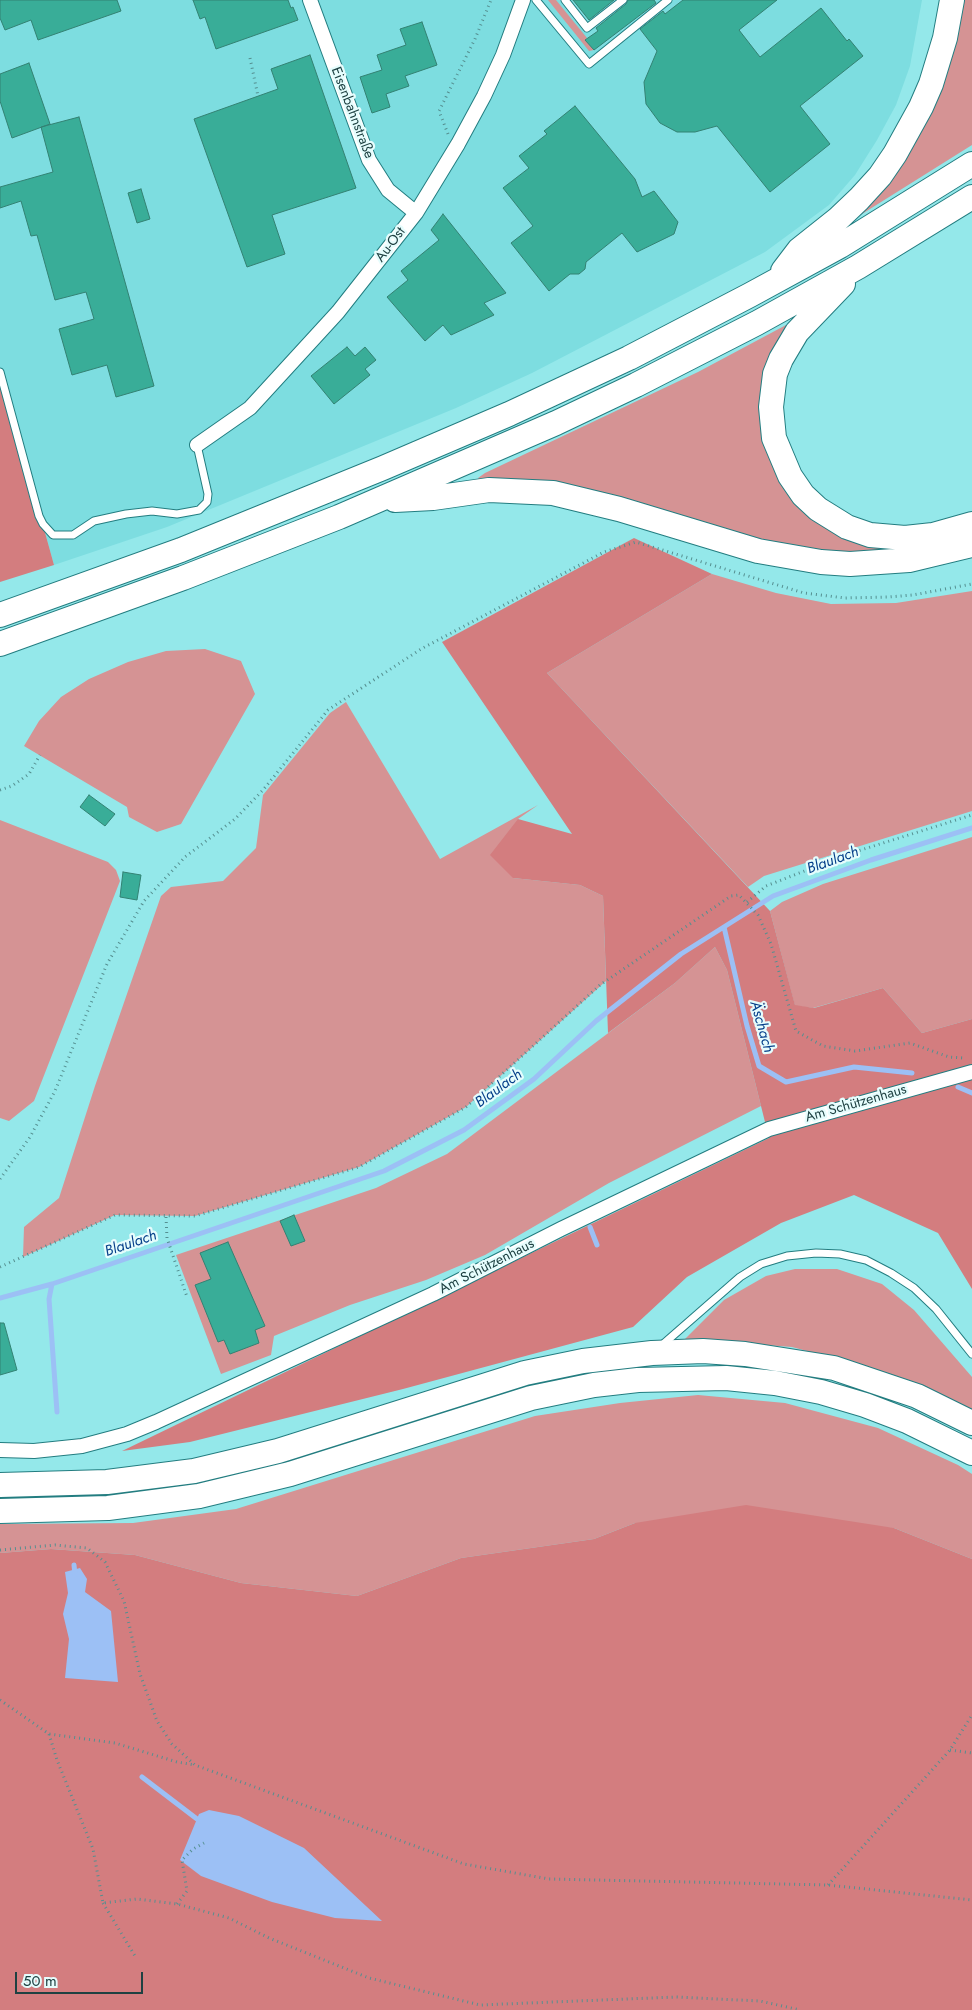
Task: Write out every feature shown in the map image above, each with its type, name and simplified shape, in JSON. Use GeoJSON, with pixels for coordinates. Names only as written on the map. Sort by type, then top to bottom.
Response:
{"type":"FeatureCollection","features":[{"type":"Feature","properties":{"kind":"highway"},"geometry":{"type":"LineString","coordinates":[[774,282],[799,250],[838,219],[859,199],[880,176],[895,154],[921,107],[931,84],[945,38],[952,0]]}},
{"type":"Feature","properties":{"kind":"highway"},"geometry":{"type":"LineString","coordinates":[[0,615],[181,550],[468,432],[629,358],[840,246],[972,164]]}},
{"type":"Feature","properties":{"kind":"highway"},"geometry":{"type":"LineString","coordinates":[[0,644],[183,578],[378,501],[490,453],[636,386],[757,323],[858,267],[972,198]]}},
{"type":"Feature","properties":{"kind":"highway"},"geometry":{"type":"LineString","coordinates":[[858,267],[806,321],[781,359],[775,374],[771,407],[774,438],[780,456],[790,476],[803,495],[818,509],[846,527],[870,535],[906,538],[933,535],[972,524]]}},
{"type":"Feature","properties":{"kind":"highway"},"geometry":{"type":"LineString","coordinates":[[378,501],[433,498],[489,490],[553,494],[619,509],[758,551],[821,562],[850,564],[909,560],[972,545]]}},
{"type":"Feature","properties":{"kind":"highway"},"geometry":{"type":"LineString","coordinates":[[0,1485],[107,1482],[194,1471],[278,1451],[526,1373],[583,1361],[652,1352],[703,1351],[746,1354],[834,1368],[917,1396],[972,1423]]}},
{"type":"Feature","properties":{"kind":"highway"},"geometry":{"type":"LineString","coordinates":[[0,1511],[108,1508],[199,1496],[290,1474],[531,1398],[594,1385],[638,1380],[726,1378],[775,1383],[821,1392],[866,1404],[907,1421],[972,1453]]}},
{"type":"Feature","properties":{"kind":"street","name":"Eisenbahnstraße"},"geometry":{"type":"LineString","coordinates":[[310,0],[369,160],[388,190],[416,212]]}},
{"type":"Feature","properties":{"kind":"street","name":"Au-Ost"},"geometry":{"type":"LineString","coordinates":[[197,445],[250,408],[338,312],[416,212],[454,151],[484,96],[503,55],[523,0]]}},
{"type":"Feature","properties":{"kind":"street","name":"Am Schützenhaus"},"geometry":{"type":"LineString","coordinates":[[0,1450],[34,1451],[82,1446],[120,1436],[156,1422],[433,1294],[561,1229],[769,1129],[971,1065]]}},
{"type":"Feature","properties":{"kind":"lane"},"geometry":{"type":"LineString","coordinates":[[536,0],[589,64],[668,0]]}},
{"type":"Feature","properties":{"kind":"lane"},"geometry":{"type":"LineString","coordinates":[[565,0],[587,28],[623,0]]}},
{"type":"Feature","properties":{"kind":"lane"},"geometry":{"type":"LineString","coordinates":[[0,372],[39,516],[42,524],[53,535],[73,535],[94,521],[126,514],[152,511],[177,514],[199,510],[207,502],[208,494],[197,445]]}},
{"type":"Feature","properties":{"kind":"lane"},"geometry":{"type":"LineString","coordinates":[[652,1352],[740,1277],[762,1264],[787,1256],[816,1253],[840,1254],[866,1260],[891,1273],[914,1288],[936,1309],[972,1354]]}},
{"type":"Feature","properties":{"kind":"path"},"geometry":{"type":"LineString","coordinates":[[454,151],[439,111],[475,39],[491,0]]}},
{"type":"Feature","properties":{"kind":"path"},"geometry":{"type":"LineString","coordinates":[[250,58],[258,96]]}},
{"type":"Feature","properties":{"kind":"path"},"geometry":{"type":"LineString","coordinates":[[0,1179],[30,1138],[56,1091],[107,964],[144,901],[185,857],[235,819],[328,710],[421,649],[604,552],[636,542]]}},
{"type":"Feature","properties":{"kind":"path"},"geometry":{"type":"LineString","coordinates":[[0,790],[12,786],[29,774],[40,755]]}},
{"type":"Feature","properties":{"kind":"path"},"geometry":{"type":"LineString","coordinates":[[747,902],[766,886],[848,854],[972,815]]}},
{"type":"Feature","properties":{"kind":"path"},"geometry":{"type":"LineString","coordinates":[[0,1267],[115,1215],[166,1218],[195,1216],[359,1167],[466,1107],[600,985],[731,896],[739,895],[758,915],[771,944],[796,1031],[823,1046],[855,1051],[910,1043],[971,1065]]}},
{"type":"Feature","properties":{"kind":"path"},"geometry":{"type":"LineString","coordinates":[[166,1218],[167,1238],[187,1298]]}},
{"type":"Feature","properties":{"kind":"path"},"geometry":{"type":"LineString","coordinates":[[0,1550],[55,1545],[87,1548],[105,1562],[124,1601],[140,1674],[157,1721],[172,1744],[195,1765]]}},
{"type":"Feature","properties":{"kind":"path"},"geometry":{"type":"LineString","coordinates":[[0,1700],[49,1734],[115,1743],[177,1762],[195,1765],[464,1864],[550,1879],[828,1885],[972,1900]]}},
{"type":"Feature","properties":{"kind":"path"},"geometry":{"type":"LineString","coordinates":[[828,1885],[950,1750],[972,1715]]}},
{"type":"Feature","properties":{"kind":"path"},"geometry":{"type":"LineString","coordinates":[[49,1734],[57,1760],[93,1848],[103,1902],[134,1956]]}},
{"type":"Feature","properties":{"kind":"path"},"geometry":{"type":"LineString","coordinates":[[950,1750],[972,1754]]}},
{"type":"Feature","properties":{"kind":"path"},"geometry":{"type":"LineString","coordinates":[[177,1904],[188,1891],[182,1860],[192,1848],[204,1843]]}},
{"type":"Feature","properties":{"kind":"path"},"geometry":{"type":"LineString","coordinates":[[103,1902],[137,1899],[177,1904],[229,1918],[269,1938],[369,1978],[480,2004],[676,1997],[760,2001],[800,2010]]}},
{"type":"Feature","properties":{"kind":"shaded area"},"geometry":{"type":"Polygon","coordinates":[[[0,0],[922,0],[910,66],[896,105],[877,140],[855,175],[829,205],[765,252],[532,373],[456,408],[167,527],[54,565],[0,370],[0,0]]]}},
{"type":"Feature","properties":{"kind":"shaded area"},"geometry":{"type":"Polygon","coordinates":[[[548,0],[556,0],[587,38],[585,40],[594,50],[589,51],[548,0]]]}},
{"type":"Feature","properties":{"kind":"shaded area"},"geometry":{"type":"Polygon","coordinates":[[[959,0],[972,0],[972,145],[854,219],[862,207],[959,0]]]}},
{"type":"Feature","properties":{"kind":"shaded area"},"geometry":{"type":"Polygon","coordinates":[[[786,325],[788,328],[784,334],[778,475],[880,546],[880,553],[800,550],[480,481],[478,478],[698,372],[786,325]]]}},
{"type":"Feature","properties":{"kind":"shaded area"},"geometry":{"type":"Polygon","coordinates":[[[0,370],[54,565],[0,582],[0,370]]]}},
{"type":"Feature","properties":{"kind":"shaded area"},"geometry":{"type":"Polygon","coordinates":[[[634,538],[712,574],[547,673],[770,911],[795,1005],[814,1008],[883,988],[922,1033],[972,1019],[972,1289],[938,1233],[854,1195],[781,1223],[687,1277],[633,1327],[403,1389],[190,1442],[122,1451],[769,1138],[727,970],[715,947],[675,983],[608,1033],[603,896],[580,885],[513,878],[490,855],[518,819],[572,834],[442,642],[634,538]]]}},
{"type":"Feature","properties":{"kind":"shaded area"},"geometry":{"type":"Polygon","coordinates":[[[712,574],[776,593],[831,604],[896,603],[972,591],[972,811],[764,876],[748,887],[547,673],[712,574]]]}},
{"type":"Feature","properties":{"kind":"shaded area"},"geometry":{"type":"Polygon","coordinates":[[[205,649],[241,661],[255,694],[181,824],[157,832],[129,817],[127,807],[24,746],[39,721],[61,697],[89,679],[128,662],[166,651],[205,649]]]}},
{"type":"Feature","properties":{"kind":"shaded area"},"geometry":{"type":"Polygon","coordinates":[[[346,702],[440,859],[538,805],[518,819],[513,878],[580,885],[603,896],[606,981],[466,1107],[359,1167],[195,1216],[115,1215],[23,1257],[24,1227],[59,1198],[95,1086],[161,896],[171,887],[223,881],[256,848],[263,795],[330,713],[346,702]]]}},
{"type":"Feature","properties":{"kind":"shaded area"},"geometry":{"type":"Polygon","coordinates":[[[0,820],[108,862],[116,870],[120,881],[34,1101],[9,1121],[0,1118],[0,820]]]}},
{"type":"Feature","properties":{"kind":"shaded area"},"geometry":{"type":"Polygon","coordinates":[[[972,837],[972,1019],[922,1033],[883,988],[813,1008],[795,1006],[770,911],[782,902],[823,884],[972,837]]]}},
{"type":"Feature","properties":{"kind":"shaded area"},"geometry":{"type":"Polygon","coordinates":[[[715,947],[727,970],[761,1106],[609,1183],[485,1255],[426,1280],[350,1305],[274,1336],[271,1355],[221,1374],[176,1255],[376,1188],[447,1154],[675,983],[715,947]]]}},
{"type":"Feature","properties":{"kind":"shaded area"},"geometry":{"type":"Polygon","coordinates":[[[795,1269],[837,1269],[882,1284],[914,1310],[972,1377],[972,1413],[878,1370],[792,1347],[685,1339],[724,1300],[766,1276],[795,1269]]]}},
{"type":"Feature","properties":{"kind":"shaded area"},"geometry":{"type":"Polygon","coordinates":[[[698,1395],[785,1403],[878,1428],[958,1465],[972,1474],[972,1559],[894,1528],[635,1523],[594,1539],[461,1558],[357,1596],[241,1583],[135,1555],[51,1549],[0,1553],[0,1524],[133,1523],[236,1509],[535,1416],[620,1403],[698,1395]]]}},
{"type":"Feature","properties":{"kind":"shaded area"},"geometry":{"type":"Polygon","coordinates":[[[746,1505],[894,1528],[972,1559],[972,2010],[0,2010],[0,1553],[51,1549],[135,1555],[241,1583],[357,1596],[461,1558],[594,1539],[635,1523],[746,1505]]]}},
{"type":"Feature","properties":{"kind":"shaded area"},"geometry":{"type":"Polygon","coordinates":[[[80,1568],[87,1579],[85,1592],[111,1611],[118,1682],[65,1678],[69,1639],[63,1614],[68,1593],[65,1572],[80,1568]]]}},
{"type":"Feature","properties":{"kind":"shaded area"},"geometry":{"type":"Polygon","coordinates":[[[209,1810],[239,1816],[304,1848],[382,1921],[335,1918],[272,1902],[201,1876],[180,1860],[199,1814],[209,1810]]]}},
{"type":"Feature","properties":{"kind":"building"},"geometry":{"type":"Polygon","coordinates":[[[0,0],[117,0],[121,11],[38,40],[31,20],[5,30],[0,18],[0,0]]]}},
{"type":"Feature","properties":{"kind":"building"},"geometry":{"type":"Polygon","coordinates":[[[193,0],[288,0],[298,20],[216,49],[205,17],[200,19],[193,0]]]}},
{"type":"Feature","properties":{"kind":"building"},"geometry":{"type":"Polygon","coordinates":[[[573,0],[614,0],[589,20],[573,0]]]}},
{"type":"Feature","properties":{"kind":"building"},"geometry":{"type":"Polygon","coordinates":[[[628,0],[654,0],[656,3],[594,50],[585,40],[598,31],[596,28],[626,4],[628,0]]]}},
{"type":"Feature","properties":{"kind":"building"},"geometry":{"type":"Polygon","coordinates":[[[683,0],[777,0],[739,30],[760,57],[821,8],[847,41],[849,39],[863,56],[800,106],[830,144],[770,192],[717,126],[695,132],[677,132],[660,123],[646,104],[644,82],[657,51],[640,29],[663,11],[665,14],[683,0]]]}},
{"type":"Feature","properties":{"kind":"building"},"geometry":{"type":"Polygon","coordinates":[[[422,22],[437,65],[405,76],[409,86],[386,94],[390,107],[372,113],[360,77],[382,70],[377,55],[406,45],[400,29],[422,22]]]}},
{"type":"Feature","properties":{"kind":"building"},"geometry":{"type":"Polygon","coordinates":[[[310,55],[356,188],[272,215],[285,254],[247,267],[194,119],[278,89],[271,69],[310,55]]]}},
{"type":"Feature","properties":{"kind":"building"},"geometry":{"type":"Polygon","coordinates":[[[29,63],[50,124],[12,138],[0,101],[0,74],[29,63]]]}},
{"type":"Feature","properties":{"kind":"building"},"geometry":{"type":"Polygon","coordinates":[[[575,106],[635,179],[642,197],[654,191],[678,222],[674,234],[637,252],[622,233],[586,262],[585,269],[579,274],[570,274],[549,291],[511,243],[533,226],[503,188],[529,168],[519,156],[547,134],[544,131],[575,106]]]}},
{"type":"Feature","properties":{"kind":"building"},"geometry":{"type":"Polygon","coordinates":[[[79,117],[154,386],[116,397],[107,365],[72,375],[59,329],[94,319],[86,292],[55,300],[37,235],[31,236],[21,201],[0,208],[0,187],[53,172],[41,127],[79,117]]]}},
{"type":"Feature","properties":{"kind":"building"},"geometry":{"type":"Polygon","coordinates":[[[141,189],[150,219],[137,223],[128,193],[141,189]]]}},
{"type":"Feature","properties":{"kind":"building"},"geometry":{"type":"Polygon","coordinates":[[[443,214],[506,293],[484,303],[494,315],[451,335],[443,325],[425,341],[387,297],[408,280],[401,271],[439,240],[431,230],[443,214]]]}},
{"type":"Feature","properties":{"kind":"building"},"geometry":{"type":"Polygon","coordinates":[[[347,347],[355,356],[365,347],[376,360],[365,369],[370,375],[334,404],[311,376],[347,347]]]}},
{"type":"Feature","properties":{"kind":"building"},"geometry":{"type":"Polygon","coordinates":[[[89,795],[115,814],[105,826],[80,807],[89,795]]]}},
{"type":"Feature","properties":{"kind":"building"},"geometry":{"type":"Polygon","coordinates":[[[123,872],[141,875],[137,900],[120,897],[123,872]]]}},
{"type":"Feature","properties":{"kind":"building"},"geometry":{"type":"Polygon","coordinates":[[[294,1215],[305,1241],[291,1246],[280,1221],[294,1215]]]}},
{"type":"Feature","properties":{"kind":"building"},"geometry":{"type":"Polygon","coordinates":[[[228,1242],[265,1326],[255,1330],[259,1343],[230,1354],[224,1340],[218,1342],[195,1285],[211,1279],[200,1253],[228,1242]]]}},
{"type":"Feature","properties":{"kind":"building"},"geometry":{"type":"Polygon","coordinates":[[[0,1323],[4,1323],[17,1370],[0,1375],[0,1323]]]}},
{"type":"Feature","properties":{"kind":"waterway","name":"Blaulach"},"geometry":{"type":"LineString","coordinates":[[0,1298],[52,1284],[384,1171],[464,1130],[534,1079],[596,1021],[681,954],[773,896],[871,860],[972,828]]}},
{"type":"Feature","properties":{"kind":"waterway","name":"Äschach"},"geometry":{"type":"LineString","coordinates":[[724,927],[747,1026],[759,1066],[786,1082],[854,1067],[912,1073]]}},
{"type":"Feature","properties":{"kind":"waterway","name":"Äschach"},"geometry":{"type":"LineString","coordinates":[[958,1087],[972,1093]]}},
{"type":"Feature","properties":{"kind":"waterway"},"geometry":{"type":"LineString","coordinates":[[590,1227],[597,1245]]}},
{"type":"Feature","properties":{"kind":"waterway"},"geometry":{"type":"LineString","coordinates":[[52,1284],[49,1299],[57,1412]]}},
{"type":"Feature","properties":{"kind":"waterway"},"geometry":{"type":"LineString","coordinates":[[74,1565],[75,1575]]}},
{"type":"Feature","properties":{"kind":"waterway"},"geometry":{"type":"LineString","coordinates":[[142,1777],[197,1819]]}}]}
